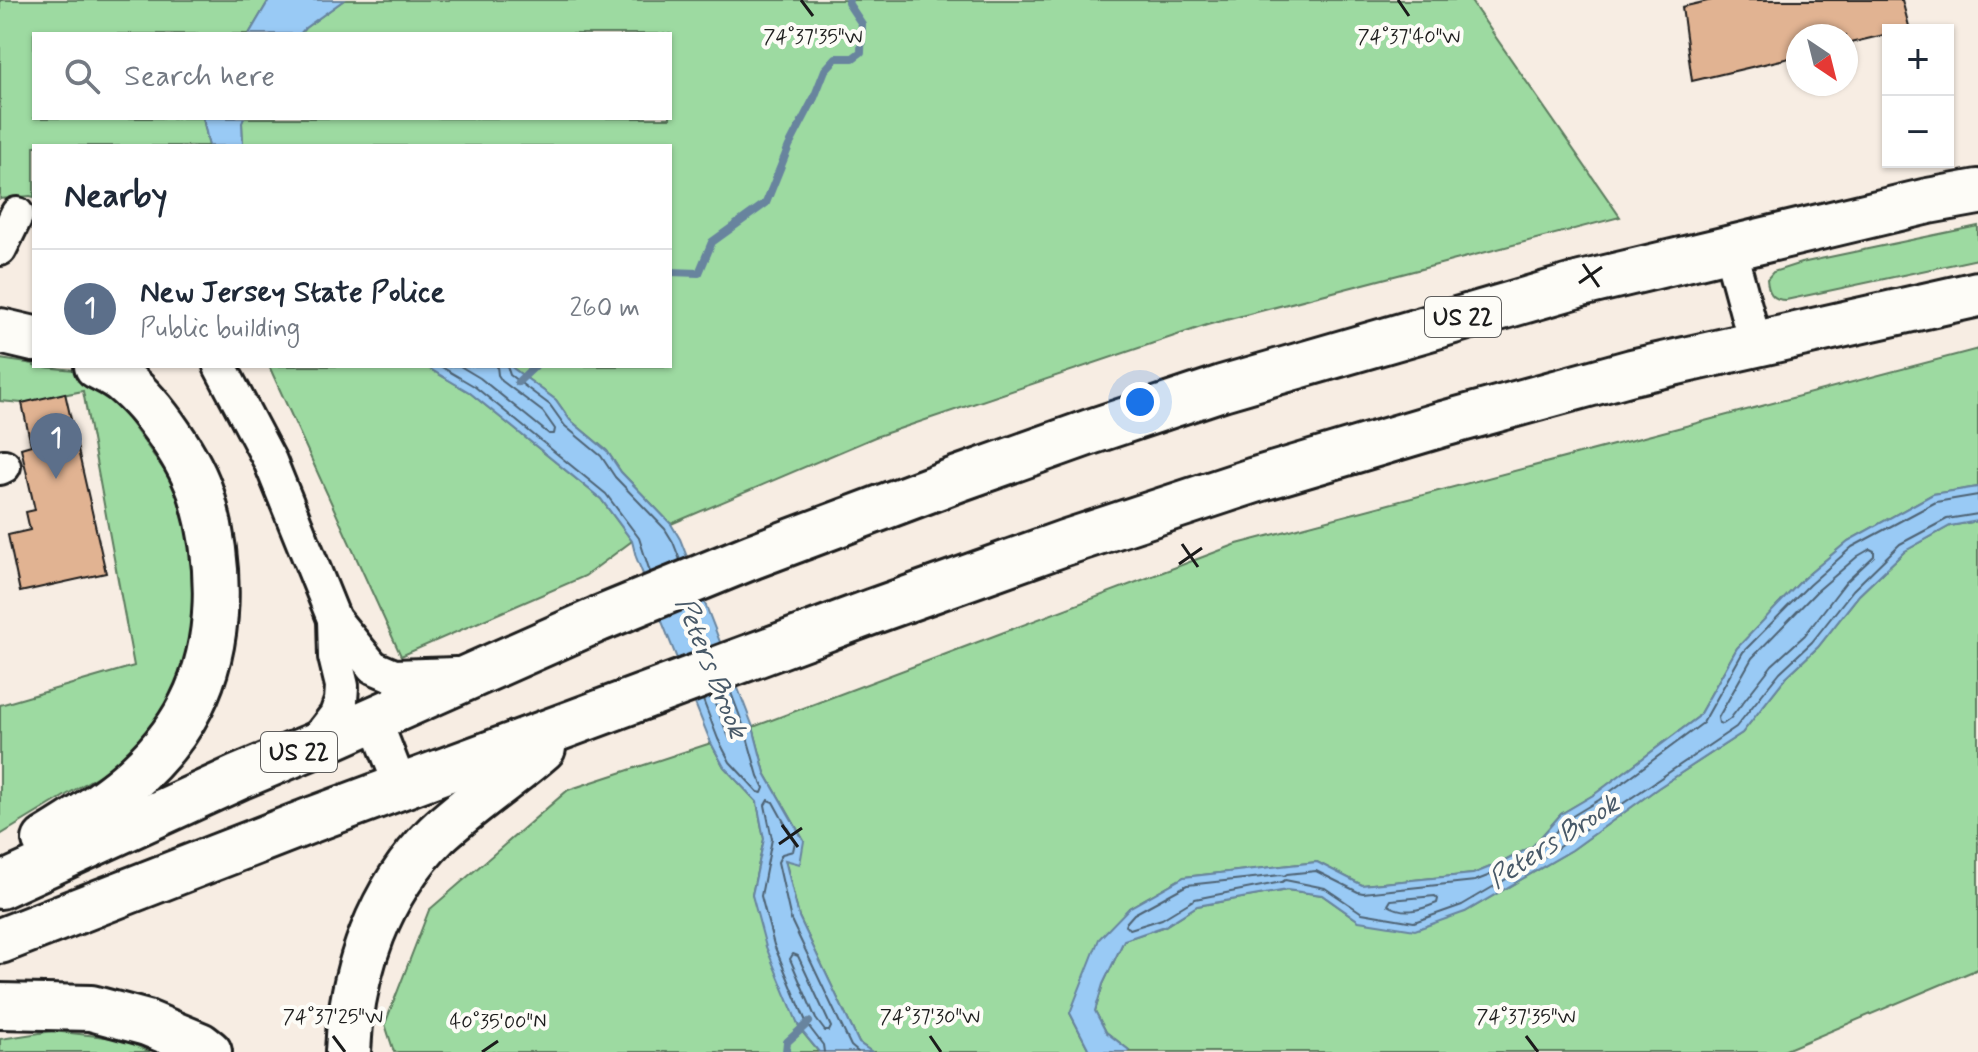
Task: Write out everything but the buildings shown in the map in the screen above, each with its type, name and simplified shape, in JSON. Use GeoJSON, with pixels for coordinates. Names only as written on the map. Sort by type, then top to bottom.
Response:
{"type":"FeatureCollection","features":[{"type":"Feature","properties":{"kind":"highway","name":"US 22"},"geometry":{"type":"LineString","coordinates":[[0,883],[599,619],[753,556],[958,479],[1222,388],[1581,284],[1729,247],[1978,192]]}},
{"type":"Feature","properties":{"kind":"highway","name":"US 22"},"geometry":{"type":"LineString","coordinates":[[0,941],[314,819],[1064,543],[1255,480],[1617,376],[1978,294]]}},
{"type":"Feature","properties":{"kind":"highway"},"geometry":{"type":"LineString","coordinates":[[0,331],[32,339]]}},
{"type":"Feature","properties":{"kind":"highway"},"geometry":{"type":"LineString","coordinates":[[0,883],[27,852],[112,797],[156,756],[191,706],[203,676],[214,628],[216,564],[202,496],[188,465],[154,413],[123,381],[100,368]]}},
{"type":"Feature","properties":{"kind":"highway"},"geometry":{"type":"LineString","coordinates":[[348,1052],[349,1018],[359,971],[374,929],[399,882],[436,835],[567,726]]}},
{"type":"Feature","properties":{"kind":"highway"},"geometry":{"type":"LineString","coordinates":[[0,1006],[91,1008],[147,1023],[200,1045],[209,1052]]}},
{"type":"Feature","properties":{"kind":"lane"},"geometry":{"type":"LineString","coordinates":[[0,249],[17,215]]}},
{"type":"Feature","properties":{"kind":"lane"},"geometry":{"type":"LineString","coordinates":[[1729,247],[1755,343]]}},
{"type":"Feature","properties":{"kind":"lane"},"geometry":{"type":"LineString","coordinates":[[221,368],[270,461],[334,619],[373,667],[394,676],[474,673]]}},
{"type":"Feature","properties":{"kind":"lane"},"geometry":{"type":"LineString","coordinates":[[311,747],[336,715],[341,701],[334,619]]}},
{"type":"Feature","properties":{"kind":"lane"},"geometry":{"type":"LineString","coordinates":[[374,718],[401,787]]}},
{"type":"Feature","properties":{"kind":"green space"},"geometry":{"type":"Polygon","coordinates":[[[0,0],[269,0],[250,32],[32,32],[32,120],[203,120],[209,144],[32,144],[32,196],[0,199],[0,0]]]}},
{"type":"Feature","properties":{"kind":"green space"},"geometry":{"type":"Polygon","coordinates":[[[344,0],[1470,0],[1620,217],[1207,325],[875,437],[671,524],[621,472],[607,451],[570,420],[556,400],[513,368],[672,368],[672,144],[243,144],[242,122],[672,120],[672,32],[302,32],[344,0]]]}},
{"type":"Feature","properties":{"kind":"green space"},"geometry":{"type":"Polygon","coordinates":[[[1978,226],[1978,259],[1786,300],[1774,297],[1768,288],[1767,279],[1773,272],[1801,263],[1978,226]]]}},
{"type":"Feature","properties":{"kind":"green space"},"geometry":{"type":"Polygon","coordinates":[[[1978,349],[1978,487],[1933,494],[1848,541],[1803,579],[1737,648],[1698,717],[1595,794],[1561,814],[1533,846],[1473,874],[1362,885],[1317,862],[1184,877],[1129,908],[1070,1013],[1090,1052],[872,1052],[859,1043],[799,917],[785,859],[804,841],[765,773],[753,727],[1237,544],[1978,349]]]}},
{"type":"Feature","properties":{"kind":"green space"},"geometry":{"type":"Polygon","coordinates":[[[0,359],[32,364],[32,368],[75,370],[106,388],[174,484],[199,570],[187,667],[146,743],[119,763],[0,835],[0,705],[134,666],[83,391],[22,403],[0,401],[0,359]]]}},
{"type":"Feature","properties":{"kind":"green space"},"geometry":{"type":"Polygon","coordinates":[[[270,368],[428,368],[469,392],[601,499],[632,541],[585,576],[401,656],[270,368]]]}},
{"type":"Feature","properties":{"kind":"green space"},"geometry":{"type":"Polygon","coordinates":[[[1978,521],[1978,969],[1781,1052],[1128,1052],[1106,1032],[1095,1011],[1103,984],[1124,940],[1165,926],[1197,906],[1287,890],[1322,895],[1359,921],[1465,912],[1572,850],[1742,733],[1786,677],[1818,647],[1859,595],[1905,551],[1950,526],[1978,521]]]}},
{"type":"Feature","properties":{"kind":"green space"},"geometry":{"type":"Polygon","coordinates":[[[711,743],[724,767],[757,802],[764,839],[752,895],[800,1029],[819,1052],[394,1052],[385,1024],[429,910],[568,790],[711,743]]]}},
{"type":"Feature","properties":{"kind":"green space"},"geometry":{"type":"Polygon","coordinates":[[[53,1031],[123,1039],[150,1052],[0,1052],[0,1039],[53,1031]]]}},
{"type":"Feature","properties":{"kind":"water"},"geometry":{"type":"Polygon","coordinates":[[[269,0],[344,0],[302,32],[250,32],[269,0]]]}},
{"type":"Feature","properties":{"kind":"water"},"geometry":{"type":"Polygon","coordinates":[[[203,120],[243,120],[243,144],[209,144],[203,120]]]}},
{"type":"Feature","properties":{"kind":"water","name":"Peters Brook"},"geometry":{"type":"Polygon","coordinates":[[[428,368],[513,368],[556,400],[570,420],[607,451],[621,472],[671,524],[680,539],[753,727],[765,773],[804,841],[800,864],[785,860],[799,917],[859,1043],[872,1052],[819,1052],[800,1029],[766,947],[752,895],[764,839],[757,802],[724,767],[711,743],[632,541],[601,499],[469,392],[428,368]]]}},
{"type":"Feature","properties":{"kind":"water","name":"Peters Brook"},"geometry":{"type":"Polygon","coordinates":[[[1978,487],[1978,521],[1950,526],[1905,551],[1859,595],[1818,647],[1786,677],[1742,733],[1572,850],[1465,912],[1415,930],[1359,921],[1322,895],[1287,890],[1197,906],[1165,926],[1124,940],[1103,984],[1095,1011],[1106,1032],[1129,1050],[1090,1052],[1070,1013],[1099,939],[1129,908],[1184,877],[1317,862],[1362,885],[1473,874],[1505,861],[1533,846],[1561,814],[1595,794],[1698,717],[1737,648],[1803,579],[1848,541],[1933,494],[1978,487]]]}},
{"type":"Feature","properties":{"kind":"waterway"},"geometry":{"type":"LineString","coordinates":[[672,272],[699,273],[712,242],[766,203],[825,70],[836,58],[853,58],[861,52],[862,24],[849,0]]}},
{"type":"Feature","properties":{"kind":"waterway"},"geometry":{"type":"LineString","coordinates":[[518,382],[533,368]]}},
{"type":"Feature","properties":{"kind":"waterway"},"geometry":{"type":"LineString","coordinates":[[786,1052],[787,1042],[809,1022]]}},
{"type":"Feature","properties":{"kind":"place","name":"New Jersey State Police"},"geometry":{"type":"Point","coordinates":[56,479]}}]}
